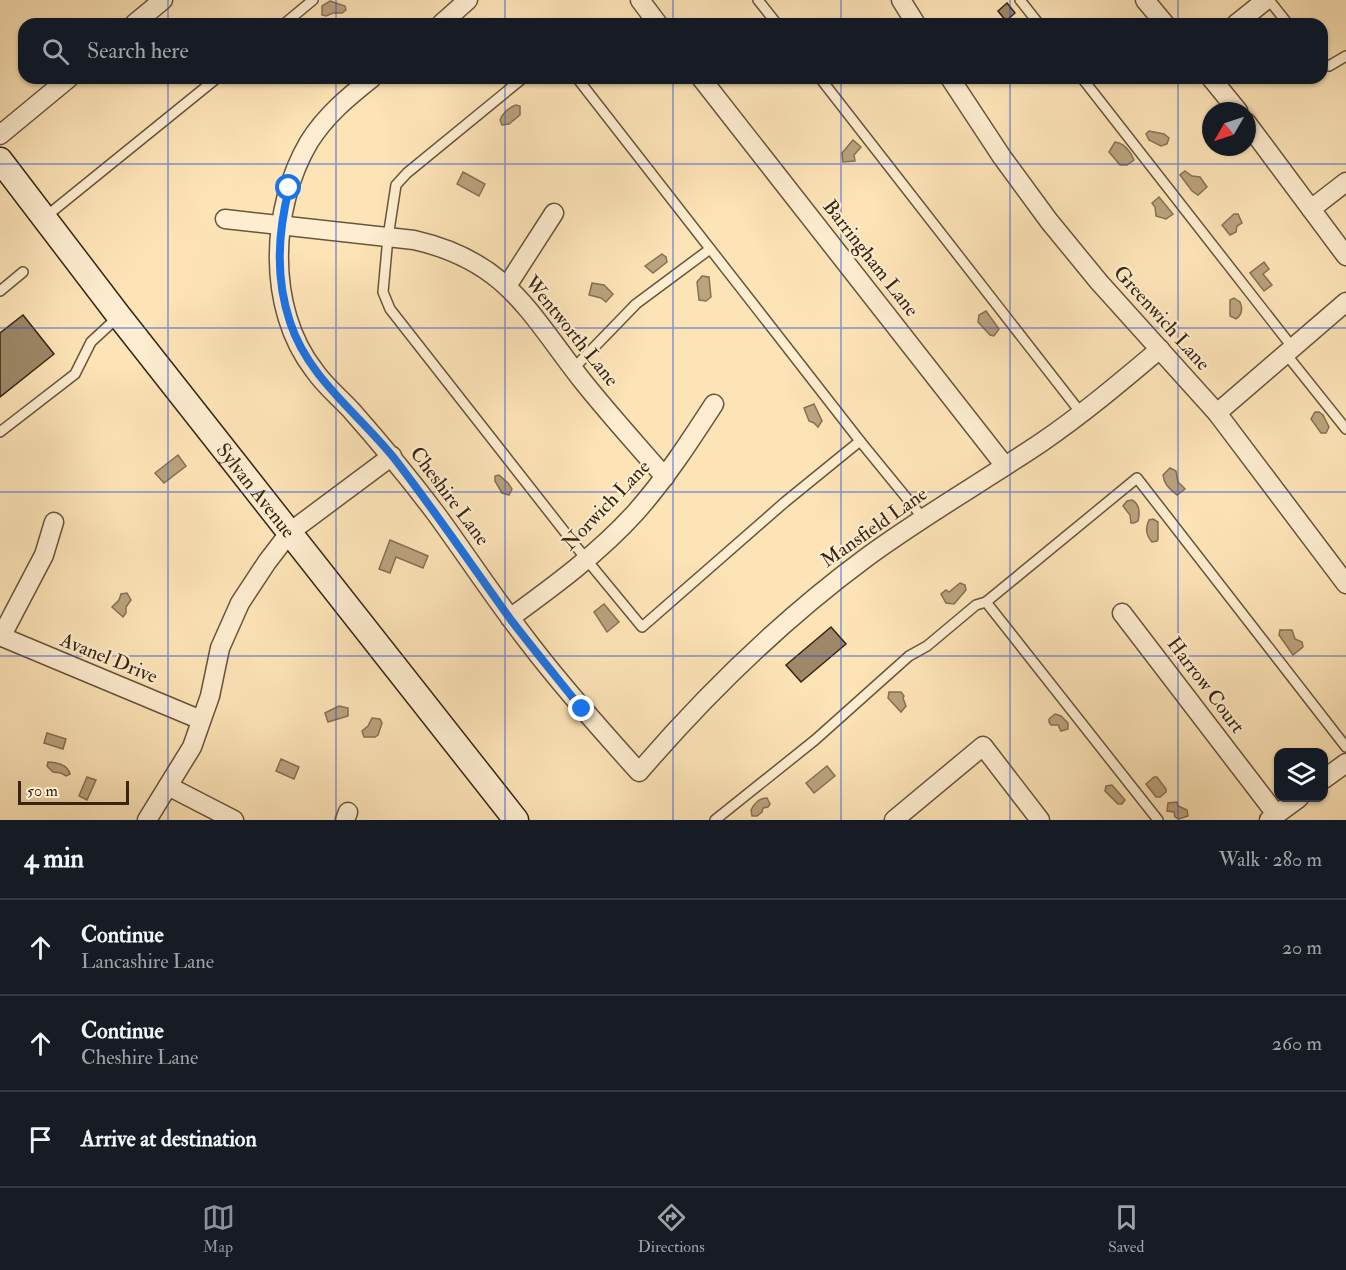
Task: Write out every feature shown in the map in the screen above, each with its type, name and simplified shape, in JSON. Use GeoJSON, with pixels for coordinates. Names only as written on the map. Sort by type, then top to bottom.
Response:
{"type":"FeatureCollection","features":[{"type":"Feature","properties":{"kind":"main road","name":"Sylvan Avenue"},"geometry":{"type":"LineString","coordinates":[[0,160],[119,316],[516,820]]}},
{"type":"Feature","properties":{"kind":"street"},"geometry":{"type":"LineString","coordinates":[[142,18],[164,0]]}},
{"type":"Feature","properties":{"kind":"street"},"geometry":{"type":"LineString","coordinates":[[448,18],[468,0]]}},
{"type":"Feature","properties":{"kind":"street"},"geometry":{"type":"LineString","coordinates":[[640,0],[654,18]]}},
{"type":"Feature","properties":{"kind":"street"},"geometry":{"type":"LineString","coordinates":[[901,0],[912,18]]}},
{"type":"Feature","properties":{"kind":"street"},"geometry":{"type":"LineString","coordinates":[[1145,0],[1160,18]]}},
{"type":"Feature","properties":{"kind":"street"},"geometry":{"type":"LineString","coordinates":[[1244,18],[1267,0]]}},
{"type":"Feature","properties":{"kind":"street"},"geometry":{"type":"LineString","coordinates":[[0,135],[62,84]]}},
{"type":"Feature","properties":{"kind":"street","name":"Cheshire Lane"},"geometry":{"type":"LineString","coordinates":[[364,84],[343,101],[309,142],[289,188],[281,226],[279,271],[282,296],[290,323],[314,370],[392,456],[510,618],[582,709],[639,772]]}},
{"type":"Feature","properties":{"kind":"street","name":"Barringham Lane"},"geometry":{"type":"LineString","coordinates":[[706,84],[1005,466]]}},
{"type":"Feature","properties":{"kind":"street","name":"Greenwich Lane"},"geometry":{"type":"LineString","coordinates":[[955,84],[1002,158],[1049,221],[1099,282],[1217,413],[1346,584]]}},
{"type":"Feature","properties":{"kind":"street"},"geometry":{"type":"LineString","coordinates":[[1216,84],[1231,102]]}},
{"type":"Feature","properties":{"kind":"street"},"geometry":{"type":"LineString","coordinates":[[1256,135],[1346,256]]}},
{"type":"Feature","properties":{"kind":"street"},"geometry":{"type":"LineString","coordinates":[[1311,209],[1346,182]]}},
{"type":"Feature","properties":{"kind":"street"},"geometry":{"type":"LineString","coordinates":[[507,286],[554,213]]}},
{"type":"Feature","properties":{"kind":"street","name":"Wentworth Lane"},"geometry":{"type":"LineString","coordinates":[[225,219],[388,237],[439,246],[462,255],[487,269],[522,301],[573,369],[665,477]]}},
{"type":"Feature","properties":{"kind":"street"},"geometry":{"type":"LineString","coordinates":[[1217,413],[1346,302]]}},
{"type":"Feature","properties":{"kind":"street","name":"Mansfield Lane"},"geometry":{"type":"LineString","coordinates":[[639,772],[679,726],[724,680],[822,592],[923,519],[1082,413],[1160,349]]}},
{"type":"Feature","properties":{"kind":"street","name":"Norwich Lane"},"geometry":{"type":"LineString","coordinates":[[510,618],[586,559],[636,512],[665,477],[714,404]]}},
{"type":"Feature","properties":{"kind":"street"},"geometry":{"type":"LineString","coordinates":[[147,820],[192,747],[210,696],[220,648],[240,603],[267,562],[290,532],[392,456]]}},
{"type":"Feature","properties":{"kind":"street"},"geometry":{"type":"LineString","coordinates":[[1,637],[44,555],[54,522]]}},
{"type":"Feature","properties":{"kind":"street","name":"Harrow Court"},"geometry":{"type":"LineString","coordinates":[[1122,613],[1273,817]]}},
{"type":"Feature","properties":{"kind":"street","name":"Avanel Drive"},"geometry":{"type":"LineString","coordinates":[[1,637],[201,720]]}},
{"type":"Feature","properties":{"kind":"street"},"geometry":{"type":"LineString","coordinates":[[894,820],[983,746],[1040,820]]}},
{"type":"Feature","properties":{"kind":"street"},"geometry":{"type":"LineString","coordinates":[[1328,776],[1346,763]]}},
{"type":"Feature","properties":{"kind":"street"},"geometry":{"type":"LineString","coordinates":[[168,786],[234,820]]}},
{"type":"Feature","properties":{"kind":"street"},"geometry":{"type":"LineString","coordinates":[[1273,817],[1294,802]]}},
{"type":"Feature","properties":{"kind":"lane"},"geometry":{"type":"LineString","coordinates":[[291,18],[313,0]]}},
{"type":"Feature","properties":{"kind":"lane"},"geometry":{"type":"LineString","coordinates":[[758,0],[772,18]]}},
{"type":"Feature","properties":{"kind":"lane"},"geometry":{"type":"LineString","coordinates":[[1020,0],[1034,18]]}},
{"type":"Feature","properties":{"kind":"lane"},"geometry":{"type":"LineString","coordinates":[[1267,0],[1283,18]]}},
{"type":"Feature","properties":{"kind":"lane"},"geometry":{"type":"LineString","coordinates":[[1328,66],[1346,56]]}},
{"type":"Feature","properties":{"kind":"lane"},"geometry":{"type":"LineString","coordinates":[[44,218],[210,84]]}},
{"type":"Feature","properties":{"kind":"lane"},"geometry":{"type":"LineString","coordinates":[[516,84],[407,173],[396,185],[383,292],[390,309],[642,627],[784,502],[860,441]]}},
{"type":"Feature","properties":{"kind":"lane"},"geometry":{"type":"LineString","coordinates":[[582,84],[923,519]]}},
{"type":"Feature","properties":{"kind":"lane"},"geometry":{"type":"LineString","coordinates":[[825,84],[1082,413]]}},
{"type":"Feature","properties":{"kind":"lane"},"geometry":{"type":"LineString","coordinates":[[1087,84],[1346,429]]}},
{"type":"Feature","properties":{"kind":"lane"},"geometry":{"type":"LineString","coordinates":[[573,369],[636,304],[710,249]]}},
{"type":"Feature","properties":{"kind":"lane"},"geometry":{"type":"LineString","coordinates":[[0,291],[23,272]]}},
{"type":"Feature","properties":{"kind":"lane"},"geometry":{"type":"LineString","coordinates":[[0,432],[75,374],[92,342],[119,316]]}},
{"type":"Feature","properties":{"kind":"lane"},"geometry":{"type":"LineString","coordinates":[[715,820],[815,740],[909,656],[927,646],[976,605],[986,602],[1137,478],[1346,747]]}},
{"type":"Feature","properties":{"kind":"lane"},"geometry":{"type":"LineString","coordinates":[[986,602],[1158,820]]}},
{"type":"Feature","properties":{"kind":"shaded area"},"geometry":{"type":"Polygon","coordinates":[[[330,1],[345,6],[346,10],[342,13],[322,15],[322,6],[330,1]]]}},
{"type":"Feature","properties":{"kind":"shaded area"},"geometry":{"type":"Polygon","coordinates":[[[516,105],[520,106],[520,115],[509,124],[502,125],[500,120],[503,115],[516,105]]]}},
{"type":"Feature","properties":{"kind":"shaded area"},"geometry":{"type":"Polygon","coordinates":[[[1149,131],[1164,134],[1169,138],[1167,144],[1161,146],[1149,140],[1146,134],[1149,131]]]}},
{"type":"Feature","properties":{"kind":"shaded area"},"geometry":{"type":"Polygon","coordinates":[[[853,140],[861,147],[854,155],[855,161],[843,162],[842,153],[853,140]]]}},
{"type":"Feature","properties":{"kind":"shaded area"},"geometry":{"type":"Polygon","coordinates":[[[1115,142],[1127,148],[1134,160],[1127,165],[1120,165],[1109,152],[1115,142]]]}},
{"type":"Feature","properties":{"kind":"shaded area"},"geometry":{"type":"Polygon","coordinates":[[[1185,171],[1192,176],[1200,177],[1207,187],[1198,195],[1180,175],[1185,171]]]}},
{"type":"Feature","properties":{"kind":"shaded area"},"geometry":{"type":"Polygon","coordinates":[[[463,172],[485,184],[479,196],[457,184],[463,172]]]}},
{"type":"Feature","properties":{"kind":"shaded area"},"geometry":{"type":"Polygon","coordinates":[[[1159,197],[1173,214],[1166,219],[1156,216],[1152,203],[1159,197]]]}},
{"type":"Feature","properties":{"kind":"shaded area"},"geometry":{"type":"Polygon","coordinates":[[[1234,214],[1238,214],[1242,223],[1237,226],[1236,232],[1230,235],[1222,225],[1234,214]]]}},
{"type":"Feature","properties":{"kind":"shaded area"},"geometry":{"type":"Polygon","coordinates":[[[662,254],[666,257],[667,262],[653,273],[645,266],[662,254]]]}},
{"type":"Feature","properties":{"kind":"shaded area"},"geometry":{"type":"Polygon","coordinates":[[[1264,262],[1269,269],[1263,274],[1272,285],[1264,291],[1250,273],[1264,262]]]}},
{"type":"Feature","properties":{"kind":"shaded area"},"geometry":{"type":"Polygon","coordinates":[[[702,276],[709,277],[711,297],[706,301],[699,300],[697,282],[702,276]]]}},
{"type":"Feature","properties":{"kind":"shaded area"},"geometry":{"type":"Polygon","coordinates":[[[592,283],[604,285],[613,294],[606,302],[589,295],[592,283]]]}},
{"type":"Feature","properties":{"kind":"shaded area"},"geometry":{"type":"Polygon","coordinates":[[[1234,298],[1240,302],[1241,307],[1241,313],[1236,319],[1230,316],[1230,300],[1234,298]]]}},
{"type":"Feature","properties":{"kind":"shaded area"},"geometry":{"type":"Polygon","coordinates":[[[986,311],[999,329],[994,336],[990,335],[978,322],[979,315],[986,311]]]}},
{"type":"Feature","properties":{"kind":"shaded area"},"geometry":{"type":"Polygon","coordinates":[[[814,404],[822,421],[818,427],[809,421],[804,408],[814,404]]]}},
{"type":"Feature","properties":{"kind":"shaded area"},"geometry":{"type":"Polygon","coordinates":[[[1315,412],[1323,415],[1329,427],[1326,433],[1321,433],[1311,419],[1315,412]]]}},
{"type":"Feature","properties":{"kind":"shaded area"},"geometry":{"type":"Polygon","coordinates":[[[178,455],[186,466],[164,483],[155,473],[178,455]]]}},
{"type":"Feature","properties":{"kind":"shaded area"},"geometry":{"type":"Polygon","coordinates":[[[1170,468],[1176,471],[1178,482],[1185,489],[1177,495],[1165,482],[1163,475],[1170,468]]]}},
{"type":"Feature","properties":{"kind":"shaded area"},"geometry":{"type":"Polygon","coordinates":[[[499,475],[512,489],[509,495],[502,493],[495,481],[495,476],[499,475]]]}},
{"type":"Feature","properties":{"kind":"shaded area"},"geometry":{"type":"Polygon","coordinates":[[[1132,500],[1137,504],[1139,512],[1138,521],[1134,523],[1131,523],[1130,515],[1123,506],[1127,501],[1132,500]]]}},
{"type":"Feature","properties":{"kind":"shaded area"},"geometry":{"type":"Polygon","coordinates":[[[1153,519],[1158,522],[1158,539],[1152,542],[1147,529],[1149,520],[1153,519]]]}},
{"type":"Feature","properties":{"kind":"shaded area"},"geometry":{"type":"Polygon","coordinates":[[[390,540],[428,556],[423,568],[396,557],[390,573],[379,569],[390,540]]]}},
{"type":"Feature","properties":{"kind":"shaded area"},"geometry":{"type":"Polygon","coordinates":[[[960,583],[965,585],[966,590],[954,604],[946,603],[941,594],[946,590],[949,592],[960,583]]]}},
{"type":"Feature","properties":{"kind":"shaded area"},"geometry":{"type":"Polygon","coordinates":[[[127,593],[131,600],[123,617],[112,607],[121,594],[127,593]]]}},
{"type":"Feature","properties":{"kind":"shaded area"},"geometry":{"type":"Polygon","coordinates":[[[604,604],[619,622],[607,632],[594,612],[604,604]]]}},
{"type":"Feature","properties":{"kind":"shaded area"},"geometry":{"type":"Polygon","coordinates":[[[1280,630],[1292,630],[1295,639],[1302,642],[1303,647],[1293,655],[1279,635],[1280,630]]]}},
{"type":"Feature","properties":{"kind":"shaded area"},"geometry":{"type":"Polygon","coordinates":[[[889,692],[901,692],[904,696],[906,706],[901,712],[888,698],[889,692]]]}},
{"type":"Feature","properties":{"kind":"shaded area"},"geometry":{"type":"Polygon","coordinates":[[[339,706],[348,708],[348,716],[328,722],[325,713],[339,706]]]}},
{"type":"Feature","properties":{"kind":"shaded area"},"geometry":{"type":"Polygon","coordinates":[[[1055,714],[1068,723],[1068,729],[1061,731],[1058,725],[1051,725],[1049,719],[1055,714]]]}},
{"type":"Feature","properties":{"kind":"shaded area"},"geometry":{"type":"Polygon","coordinates":[[[372,718],[380,719],[382,723],[378,735],[364,737],[362,731],[372,718]]]}},
{"type":"Feature","properties":{"kind":"shaded area"},"geometry":{"type":"Polygon","coordinates":[[[47,733],[66,739],[63,749],[44,743],[47,733]]]}},
{"type":"Feature","properties":{"kind":"shaded area"},"geometry":{"type":"Polygon","coordinates":[[[281,759],[299,767],[294,779],[276,771],[281,759]]]}},
{"type":"Feature","properties":{"kind":"shaded area"},"geometry":{"type":"Polygon","coordinates":[[[48,762],[62,765],[70,774],[66,776],[53,772],[47,766],[48,762]]]}},
{"type":"Feature","properties":{"kind":"shaded area"},"geometry":{"type":"Polygon","coordinates":[[[827,766],[835,776],[814,793],[806,783],[827,766]]]}},
{"type":"Feature","properties":{"kind":"shaded area"},"geometry":{"type":"Polygon","coordinates":[[[87,777],[96,780],[87,800],[79,796],[87,777]]]}},
{"type":"Feature","properties":{"kind":"shaded area"},"geometry":{"type":"Polygon","coordinates":[[[1157,777],[1166,789],[1160,797],[1156,797],[1146,784],[1157,777]]]}},
{"type":"Feature","properties":{"kind":"shaded area"},"geometry":{"type":"Polygon","coordinates":[[[1112,785],[1125,800],[1122,804],[1118,804],[1105,791],[1106,786],[1112,785]]]}},
{"type":"Feature","properties":{"kind":"shaded area"},"geometry":{"type":"Polygon","coordinates":[[[767,798],[770,804],[768,807],[763,808],[757,816],[752,816],[751,810],[755,804],[767,798]]]}},
{"type":"Feature","properties":{"kind":"shaded area"},"geometry":{"type":"Polygon","coordinates":[[[1177,802],[1178,806],[1187,810],[1188,816],[1179,819],[1175,817],[1174,812],[1167,811],[1168,803],[1177,802]]]}},
{"type":"Feature","properties":{"kind":"building"},"geometry":{"type":"Polygon","coordinates":[[[1007,3],[1015,13],[1009,18],[1004,18],[998,11],[1007,3]]]}},
{"type":"Feature","properties":{"kind":"building"},"geometry":{"type":"Polygon","coordinates":[[[23,315],[54,354],[0,397],[0,333],[23,315]]]}},
{"type":"Feature","properties":{"kind":"building"},"geometry":{"type":"Polygon","coordinates":[[[831,627],[846,644],[801,682],[786,665],[831,627]]]}},
{"type":"Feature","properties":{"kind":"route"},"geometry":{"type":"LineString","coordinates":[[289,188],[281,226],[279,271],[282,296],[300,346],[314,370],[392,456],[532,648],[582,709]]}}]}
